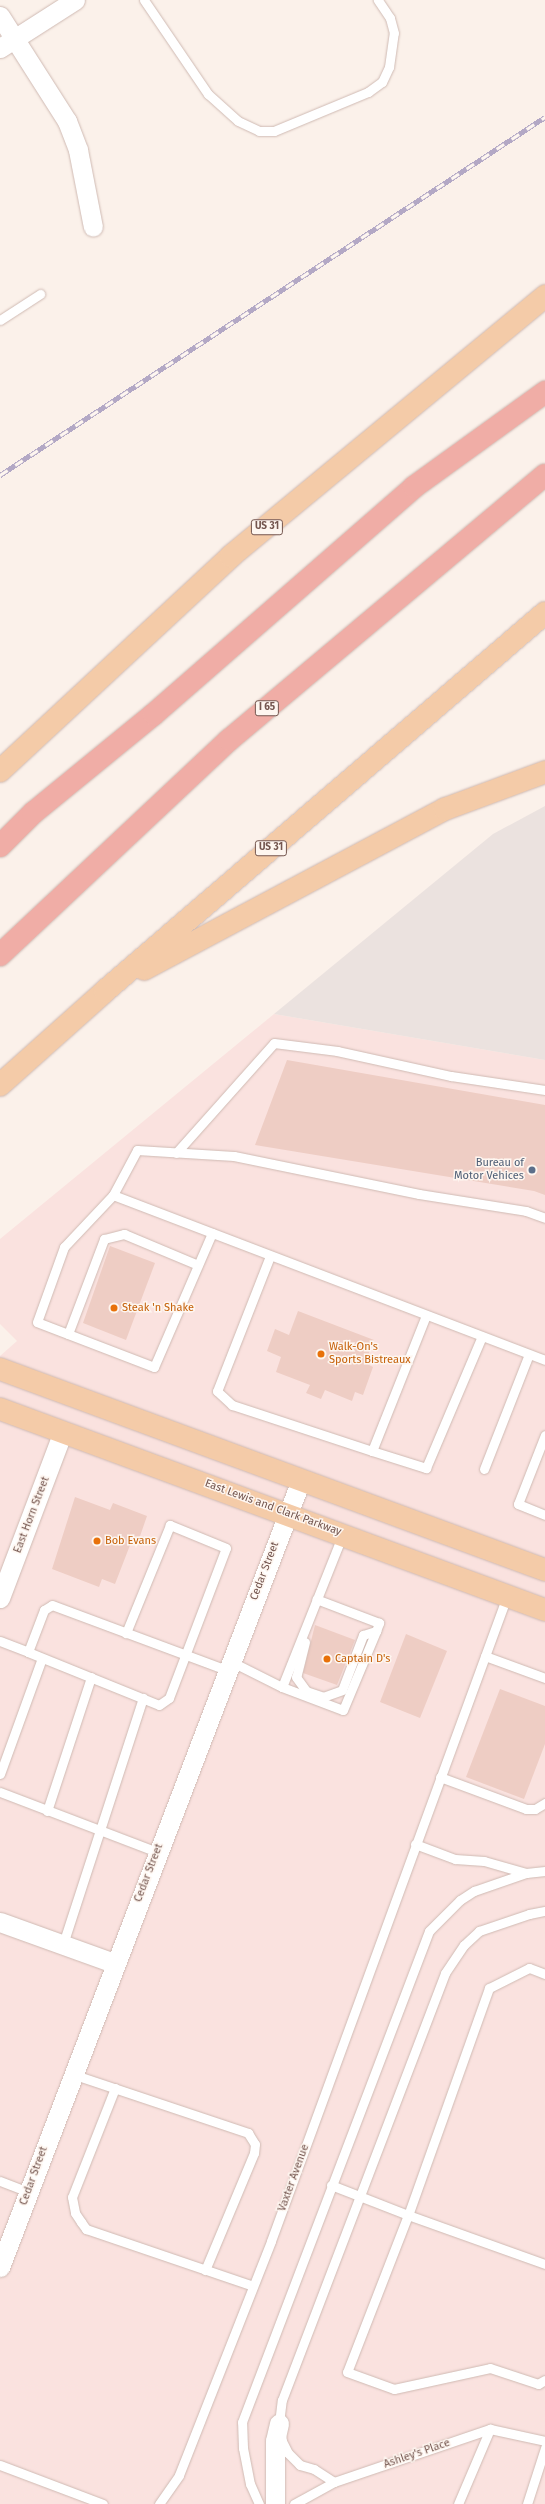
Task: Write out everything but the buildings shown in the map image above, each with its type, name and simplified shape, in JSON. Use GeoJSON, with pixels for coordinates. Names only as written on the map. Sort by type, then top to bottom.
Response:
{"type":"FeatureCollection","features":[{"type":"Feature","properties":{"kind":"highway"},"geometry":{"type":"LineString","coordinates":[[0,846],[33,813],[154,714],[414,487],[545,392]]}},
{"type":"Feature","properties":{"kind":"highway","name":"I 65"},"geometry":{"type":"LineString","coordinates":[[0,955],[229,740],[545,475]]}},
{"type":"Feature","properties":{"kind":"main road","name":"US 31"},"geometry":{"type":"LineString","coordinates":[[0,771],[232,556],[545,296]]}},
{"type":"Feature","properties":{"kind":"main road","name":"US 31"},"geometry":{"type":"LineString","coordinates":[[0,1085],[105,991],[545,613]]}},
{"type":"Feature","properties":{"kind":"main road"},"geometry":{"type":"LineString","coordinates":[[105,991],[445,809],[545,772]]}},
{"type":"Feature","properties":{"kind":"main road"},"geometry":{"type":"LineString","coordinates":[[0,1369],[545,1570]]}},
{"type":"Feature","properties":{"kind":"main road","name":"East Lewis and Clark Parkway"},"geometry":{"type":"LineString","coordinates":[[0,1409],[344,1534],[545,1610]]}},
{"type":"Feature","properties":{"kind":"street"},"geometry":{"type":"LineString","coordinates":[[7,43],[75,0]]}},
{"type":"Feature","properties":{"kind":"street"},"geometry":{"type":"LineString","coordinates":[[0,16],[7,43],[67,121],[78,150],[92,226]]}},
{"type":"Feature","properties":{"kind":"street","name":"East Horn Street"},"geometry":{"type":"LineString","coordinates":[[0,1598],[63,1431]]}},
{"type":"Feature","properties":{"kind":"street","name":"Cedar Street"},"geometry":{"type":"LineString","coordinates":[[0,2267],[5,2236],[28,2192],[114,1963],[301,1480]]}},
{"type":"Feature","properties":{"kind":"street"},"geometry":{"type":"LineString","coordinates":[[0,1922],[114,1963]]}},
{"type":"Feature","properties":{"kind":"street"},"geometry":{"type":"LineString","coordinates":[[275,2504],[275,2441],[280,2423]]}},
{"type":"Feature","properties":{"kind":"lane"},"geometry":{"type":"LineString","coordinates":[[144,0],[208,94],[238,121],[259,131],[274,131],[368,92],[382,82],[389,67],[394,33],[390,18],[378,0]]}},
{"type":"Feature","properties":{"kind":"lane"},"geometry":{"type":"LineString","coordinates":[[0,320],[40,294]]}},
{"type":"Feature","properties":{"kind":"lane"},"geometry":{"type":"LineString","coordinates":[[176,1153],[274,1043],[337,1051],[451,1076],[545,1090]]}},
{"type":"Feature","properties":{"kind":"lane"},"geometry":{"type":"LineString","coordinates":[[212,1233],[154,1367],[37,1322],[64,1247],[113,1196],[137,1150],[234,1156],[426,1196],[526,1211],[545,1218]]}},
{"type":"Feature","properties":{"kind":"lane"},"geometry":{"type":"LineString","coordinates":[[113,1196],[545,1360]]}},
{"type":"Feature","properties":{"kind":"lane"},"geometry":{"type":"LineString","coordinates":[[68,1334],[104,1239],[124,1234],[198,1265]]}},
{"type":"Feature","properties":{"kind":"lane"},"geometry":{"type":"LineString","coordinates":[[270,1256],[217,1391],[232,1405],[426,1468],[482,1336]]}},
{"type":"Feature","properties":{"kind":"lane"},"geometry":{"type":"LineString","coordinates":[[372,1451],[426,1315]]}},
{"type":"Feature","properties":{"kind":"lane"},"geometry":{"type":"LineString","coordinates":[[484,1469],[529,1354]]}},
{"type":"Feature","properties":{"kind":"lane"},"geometry":{"type":"LineString","coordinates":[[545,1435],[518,1504],[545,1515]]}},
{"type":"Feature","properties":{"kind":"lane"},"geometry":{"type":"LineString","coordinates":[[0,1641],[159,1704],[169,1698],[226,1548],[170,1525],[126,1633]]}},
{"type":"Feature","properties":{"kind":"lane"},"geometry":{"type":"LineString","coordinates":[[282,1687],[316,1599],[344,1534]]}},
{"type":"Feature","properties":{"kind":"lane","name":"Vaxter Avenue"},"geometry":{"type":"LineString","coordinates":[[159,2504],[179,2475],[253,2286],[507,1596]]}},
{"type":"Feature","properties":{"kind":"lane"},"geometry":{"type":"LineString","coordinates":[[28,1652],[44,1610],[52,1605],[186,1655],[228,1666],[343,1710],[379,1623],[316,1599]]}},
{"type":"Feature","properties":{"kind":"lane"},"geometry":{"type":"LineString","coordinates":[[309,1617],[312,1623],[296,1677],[306,1691],[323,1697],[342,1690],[363,1635],[376,1631]]}},
{"type":"Feature","properties":{"kind":"lane"},"geometry":{"type":"LineString","coordinates":[[485,1656],[545,1678]]}},
{"type":"Feature","properties":{"kind":"lane"},"geometry":{"type":"LineString","coordinates":[[0,1774],[42,1658]]}},
{"type":"Feature","properties":{"kind":"lane"},"geometry":{"type":"LineString","coordinates":[[47,1811],[91,1677]]}},
{"type":"Feature","properties":{"kind":"lane"},"geometry":{"type":"LineString","coordinates":[[63,1944],[143,1698]]}},
{"type":"Feature","properties":{"kind":"lane"},"geometry":{"type":"LineString","coordinates":[[440,1776],[526,1809],[535,1809],[545,1804]]}},
{"type":"Feature","properties":{"kind":"lane"},"geometry":{"type":"LineString","coordinates":[[0,1792],[157,1852]]}},
{"type":"Feature","properties":{"kind":"lane"},"geometry":{"type":"LineString","coordinates":[[415,1844],[454,1859],[484,1861],[526,1873]]}},
{"type":"Feature","properties":{"kind":"lane"},"geometry":{"type":"LineString","coordinates":[[259,2504],[250,2484],[243,2448],[242,2422],[429,1931],[448,1911],[474,1891],[526,1873],[545,1871]]}},
{"type":"Feature","properties":{"kind":"lane"},"geometry":{"type":"LineString","coordinates":[[334,2482],[314,2469],[300,2465],[282,2441],[280,2423],[282,2400],[362,2197],[445,1973],[464,1945],[479,1931],[529,1914],[545,1912]]}},
{"type":"Feature","properties":{"kind":"lane"},"geometry":{"type":"LineString","coordinates":[[545,1974],[529,1968],[489,1988],[408,2215],[347,2372],[394,2389],[490,2368],[538,2384],[545,2380]]}},
{"type":"Feature","properties":{"kind":"lane"},"geometry":{"type":"LineString","coordinates":[[72,2074],[226,2124],[248,2133],[255,2144],[205,2270]]}},
{"type":"Feature","properties":{"kind":"lane"},"geometry":{"type":"LineString","coordinates":[[115,2088],[72,2197],[75,2213],[86,2228],[253,2286]]}},
{"type":"Feature","properties":{"kind":"lane"},"geometry":{"type":"LineString","coordinates":[[0,2181],[28,2192]]}},
{"type":"Feature","properties":{"kind":"lane"},"geometry":{"type":"LineString","coordinates":[[331,2185],[408,2215],[545,2264]]}},
{"type":"Feature","properties":{"kind":"lane"},"geometry":{"type":"LineString","coordinates":[[458,2504],[490,2429],[545,2442]]}},
{"type":"Feature","properties":{"kind":"lane","name":"Ashley's Place"},"geometry":{"type":"LineString","coordinates":[[294,2504],[334,2482],[490,2429]]}},
{"type":"Feature","properties":{"kind":"lane"},"geometry":{"type":"LineString","coordinates":[[527,2504],[545,2448]]}},
{"type":"Feature","properties":{"kind":"lane"},"geometry":{"type":"LineString","coordinates":[[0,2465],[103,2504]]}},
{"type":"Feature","properties":{"kind":"shaded area"},"geometry":{"type":"Polygon","coordinates":[[[545,806],[545,1060],[274,1014],[493,834],[545,806]]]}},
{"type":"Feature","properties":{"kind":"shaded area"},"geometry":{"type":"Polygon","coordinates":[[[274,1014],[545,1060],[545,2504],[0,2504],[0,1356],[17,1341],[0,1324],[0,1239],[274,1014]]]}},
{"type":"Feature","properties":{"kind":"railway"},"geometry":{"type":"LineString","coordinates":[[0,475],[545,117]]}},
{"type":"Feature","properties":{"kind":"place","name":"Bureau of Motor Vehices"},"geometry":{"type":"Point","coordinates":[532,1170]}},
{"type":"Feature","properties":{"kind":"place","name":"Steak 'n Shake"},"geometry":{"type":"Point","coordinates":[114,1308]}},
{"type":"Feature","properties":{"kind":"place","name":"Walk-On's Sports Bistreaux"},"geometry":{"type":"Point","coordinates":[321,1354]}},
{"type":"Feature","properties":{"kind":"place","name":"Bob Evans"},"geometry":{"type":"Point","coordinates":[97,1541]}},
{"type":"Feature","properties":{"kind":"place","name":"Captain D's"},"geometry":{"type":"Point","coordinates":[327,1659]}}]}
